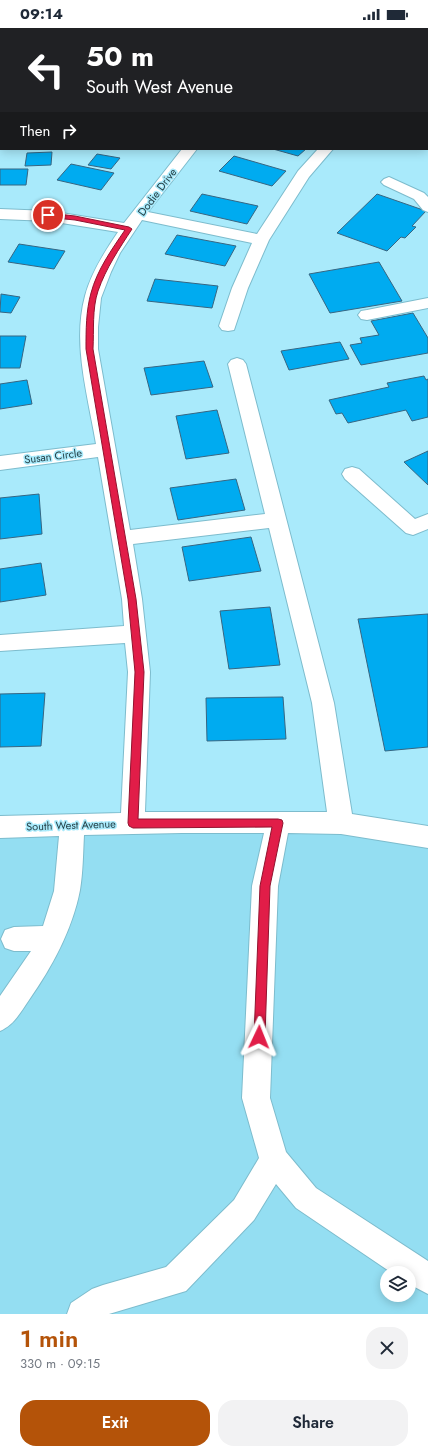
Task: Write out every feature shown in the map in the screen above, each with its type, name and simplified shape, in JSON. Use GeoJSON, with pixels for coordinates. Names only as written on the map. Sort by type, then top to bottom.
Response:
{"type":"FeatureCollection","features":[{"type":"Feature","properties":{"kind":"street","name":"Dodie Drive"},"geometry":{"type":"LineString","coordinates":[[133,823],[139,672],[132,599],[89,349],[91,314],[95,292],[108,262],[134,222],[165,179],[189,150]]}},
{"type":"Feature","properties":{"kind":"street"},"geometry":{"type":"LineString","coordinates":[[228,326],[240,288],[261,240],[303,174],[325,150]]}},
{"type":"Feature","properties":{"kind":"street"},"geometry":{"type":"LineString","coordinates":[[390,182],[419,196],[428,207]]}},
{"type":"Feature","properties":{"kind":"street"},"geometry":{"type":"LineString","coordinates":[[0,214],[48,215],[68,218],[134,222],[261,240]]}},
{"type":"Feature","properties":{"kind":"street"},"geometry":{"type":"LineString","coordinates":[[367,315],[428,303]]}},
{"type":"Feature","properties":{"kind":"street"},"geometry":{"type":"LineString","coordinates":[[237,364],[323,703],[341,823]]}},
{"type":"Feature","properties":{"kind":"street","name":"Susan Circle"},"geometry":{"type":"LineString","coordinates":[[0,463],[106,449]]}},
{"type":"Feature","properties":{"kind":"street"},"geometry":{"type":"LineString","coordinates":[[352,474],[413,528],[428,521]]}},
{"type":"Feature","properties":{"kind":"street"},"geometry":{"type":"LineString","coordinates":[[121,538],[277,520]]}},
{"type":"Feature","properties":{"kind":"street"},"geometry":{"type":"LineString","coordinates":[[0,643],[135,634]]}},
{"type":"Feature","properties":{"kind":"street","name":"South West Avenue"},"geometry":{"type":"LineString","coordinates":[[0,827],[133,823],[341,823],[428,836]]}},
{"type":"Feature","properties":{"kind":"street"},"geometry":{"type":"LineString","coordinates":[[278,823],[265,886],[256,1098],[274,1160],[306,1198],[428,1279]]}},
{"type":"Feature","properties":{"kind":"street"},"geometry":{"type":"LineString","coordinates":[[0,1018],[39,963],[52,938],[67,891],[72,826]]}},
{"type":"Feature","properties":{"kind":"street"},"geometry":{"type":"LineString","coordinates":[[14,939],[52,938]]}},
{"type":"Feature","properties":{"kind":"street"},"geometry":{"type":"LineString","coordinates":[[82,1314],[103,1300],[175,1280],[244,1210],[274,1160]]}},
{"type":"Feature","properties":{"kind":"shaded area"},"geometry":{"type":"Polygon","coordinates":[[[192,825],[428,839],[428,1314],[0,1314],[0,830],[192,825]]]}},
{"type":"Feature","properties":{"kind":"building"},"geometry":{"type":"Polygon","coordinates":[[[277,150],[305,150],[298,156],[277,150]]]}},
{"type":"Feature","properties":{"kind":"building"},"geometry":{"type":"Polygon","coordinates":[[[52,152],[51,165],[25,166],[27,153],[52,152]]]}},
{"type":"Feature","properties":{"kind":"building"},"geometry":{"type":"Polygon","coordinates":[[[97,154],[120,158],[111,169],[88,165],[97,154]]]}},
{"type":"Feature","properties":{"kind":"building"},"geometry":{"type":"Polygon","coordinates":[[[234,156],[286,171],[272,186],[219,171],[234,156]]]}},
{"type":"Feature","properties":{"kind":"building"},"geometry":{"type":"Polygon","coordinates":[[[71,164],[114,173],[101,190],[57,180],[71,164]]]}},
{"type":"Feature","properties":{"kind":"building"},"geometry":{"type":"Polygon","coordinates":[[[0,169],[28,169],[26,185],[0,185],[0,169]]]}},
{"type":"Feature","properties":{"kind":"building"},"geometry":{"type":"Polygon","coordinates":[[[202,194],[258,206],[247,224],[190,211],[202,194]]]}},
{"type":"Feature","properties":{"kind":"building"},"geometry":{"type":"Polygon","coordinates":[[[377,194],[426,211],[412,226],[416,227],[405,238],[401,237],[387,251],[337,233],[377,194]]]}},
{"type":"Feature","properties":{"kind":"building"},"geometry":{"type":"Polygon","coordinates":[[[177,235],[236,246],[225,266],[165,254],[177,235]]]}},
{"type":"Feature","properties":{"kind":"building"},"geometry":{"type":"Polygon","coordinates":[[[19,244],[65,251],[54,269],[8,262],[19,244]]]}},
{"type":"Feature","properties":{"kind":"building"},"geometry":{"type":"Polygon","coordinates":[[[379,262],[402,301],[330,313],[309,274],[379,262]]]}},
{"type":"Feature","properties":{"kind":"building"},"geometry":{"type":"Polygon","coordinates":[[[155,279],[218,286],[212,308],[147,301],[155,279]]]}},
{"type":"Feature","properties":{"kind":"building"},"geometry":{"type":"Polygon","coordinates":[[[1,294],[20,297],[11,313],[0,312],[1,294]]]}},
{"type":"Feature","properties":{"kind":"building"},"geometry":{"type":"Polygon","coordinates":[[[413,313],[428,338],[428,353],[361,365],[350,345],[362,343],[360,338],[379,335],[371,321],[413,313]]]}},
{"type":"Feature","properties":{"kind":"building"},"geometry":{"type":"Polygon","coordinates":[[[0,336],[26,336],[20,368],[0,368],[0,336]]]}},
{"type":"Feature","properties":{"kind":"building"},"geometry":{"type":"Polygon","coordinates":[[[340,342],[349,359],[289,370],[281,351],[340,342]]]}},
{"type":"Feature","properties":{"kind":"building"},"geometry":{"type":"Polygon","coordinates":[[[204,361],[213,387],[151,395],[144,368],[204,361]]]}},
{"type":"Feature","properties":{"kind":"building"},"geometry":{"type":"Polygon","coordinates":[[[424,376],[426,380],[428,379],[428,417],[412,421],[406,410],[348,423],[342,413],[336,414],[329,400],[389,387],[387,383],[424,376]]]}},
{"type":"Feature","properties":{"kind":"building"},"geometry":{"type":"Polygon","coordinates":[[[27,380],[32,404],[0,409],[0,384],[27,380]]]}},
{"type":"Feature","properties":{"kind":"building"},"geometry":{"type":"Polygon","coordinates":[[[217,410],[229,453],[186,459],[176,416],[217,410]]]}},
{"type":"Feature","properties":{"kind":"building"},"geometry":{"type":"Polygon","coordinates":[[[428,451],[428,485],[404,462],[428,451]]]}},
{"type":"Feature","properties":{"kind":"building"},"geometry":{"type":"Polygon","coordinates":[[[236,479],[245,510],[178,520],[170,488],[236,479]]]}},
{"type":"Feature","properties":{"kind":"building"},"geometry":{"type":"Polygon","coordinates":[[[39,494],[42,534],[0,539],[0,498],[39,494]]]}},
{"type":"Feature","properties":{"kind":"building"},"geometry":{"type":"Polygon","coordinates":[[[251,537],[261,571],[189,581],[182,547],[251,537]]]}},
{"type":"Feature","properties":{"kind":"building"},"geometry":{"type":"Polygon","coordinates":[[[41,563],[46,595],[0,602],[0,569],[41,563]]]}},
{"type":"Feature","properties":{"kind":"building"},"geometry":{"type":"Polygon","coordinates":[[[270,607],[280,665],[229,669],[220,611],[270,607]]]}},
{"type":"Feature","properties":{"kind":"building"},"geometry":{"type":"Polygon","coordinates":[[[428,614],[428,747],[385,751],[358,619],[428,614]]]}},
{"type":"Feature","properties":{"kind":"building"},"geometry":{"type":"Polygon","coordinates":[[[45,693],[41,746],[0,747],[0,694],[45,693]]]}},
{"type":"Feature","properties":{"kind":"building"},"geometry":{"type":"Polygon","coordinates":[[[283,697],[286,739],[207,741],[206,698],[283,697]]]}},
{"type":"Feature","properties":{"kind":"route"},"geometry":{"type":"LineString","coordinates":[[48,215],[75,218],[129,229],[108,262],[95,292],[91,314],[89,349],[132,599],[139,672],[133,823],[278,823],[265,886],[259,1037]]}}]}
